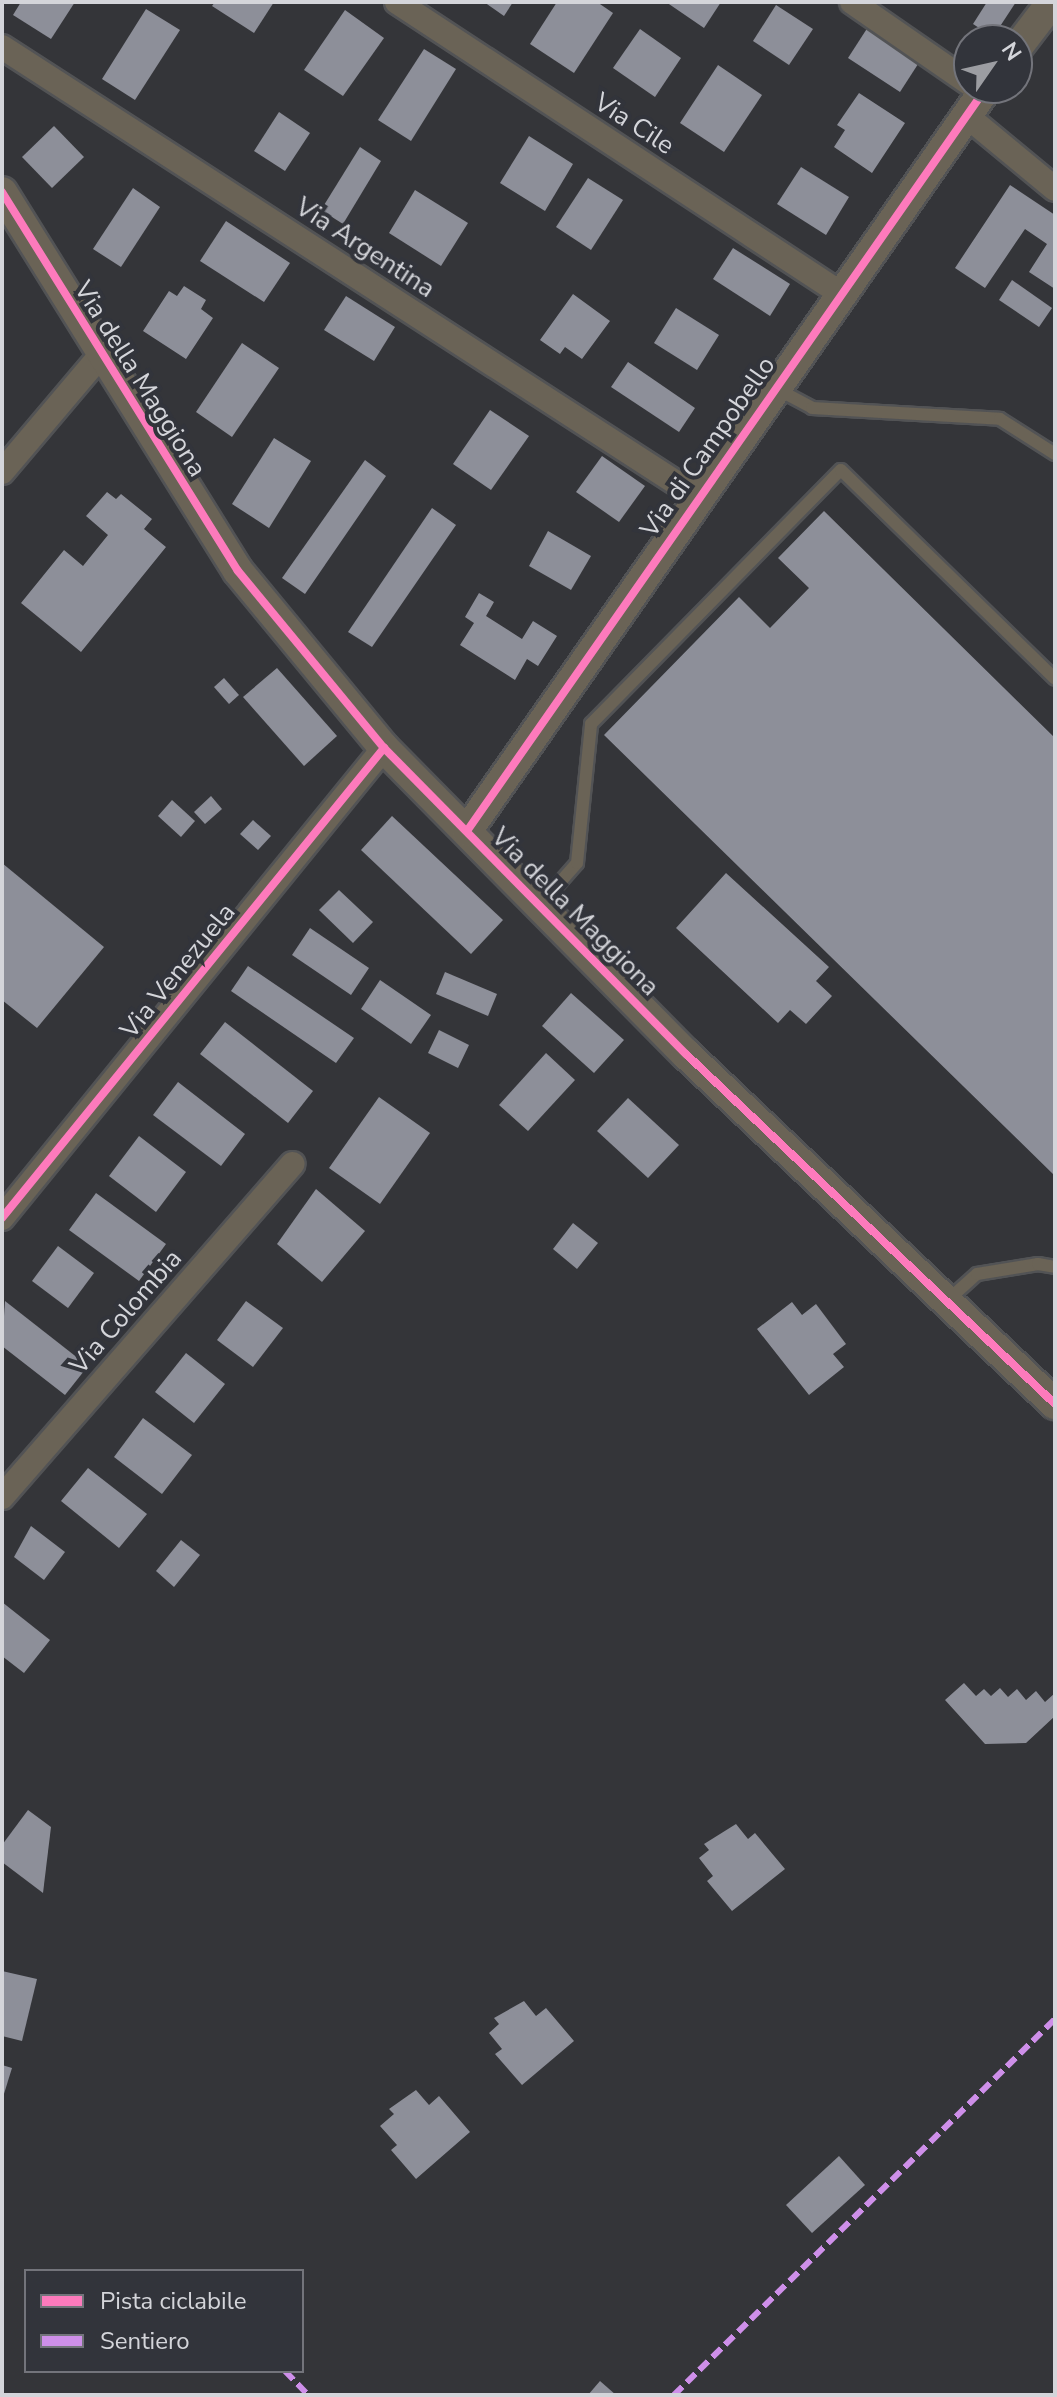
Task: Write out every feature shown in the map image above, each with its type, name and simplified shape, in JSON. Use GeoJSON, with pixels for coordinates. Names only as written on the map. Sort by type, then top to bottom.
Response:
{"type":"FeatureCollection","features":[{"type":"Feature","properties":{"kind":"street","name":"Via Cile"},"geometry":{"type":"LineString","coordinates":[[397,2],[840,293]]}},
{"type":"Feature","properties":{"kind":"street"},"geometry":{"type":"LineString","coordinates":[[852,2],[953,77]]}},
{"type":"Feature","properties":{"kind":"street"},"geometry":{"type":"LineString","coordinates":[[1033,27],[1052,2]]}},
{"type":"Feature","properties":{"kind":"street","name":"Via Argentina"},"geometry":{"type":"LineString","coordinates":[[2,47],[698,497]]}},
{"type":"Feature","properties":{"kind":"street","name":"Via di Campobello"},"geometry":{"type":"LineString","coordinates":[[467,831],[969,104]]}},
{"type":"Feature","properties":{"kind":"street"},"geometry":{"type":"LineString","coordinates":[[984,104],[1055,189]]}},
{"type":"Feature","properties":{"kind":"street","name":"Via della Maggiona"},"geometry":{"type":"LineString","coordinates":[[2,192],[249,588],[384,748],[686,1054],[1055,1404]]}},
{"type":"Feature","properties":{"kind":"street"},"geometry":{"type":"LineString","coordinates":[[2,472],[101,355]]}},
{"type":"Feature","properties":{"kind":"street","name":"Via Venezuela"},"geometry":{"type":"LineString","coordinates":[[2,1218],[384,748]]}},
{"type":"Feature","properties":{"kind":"street","name":"Via Colombia"},"geometry":{"type":"LineString","coordinates":[[6,1483],[293,1164]]}},
{"type":"Feature","properties":{"kind":"lane"},"geometry":{"type":"LineString","coordinates":[[774,387],[812,408],[1000,419],[1055,454]]}},
{"type":"Feature","properties":{"kind":"lane"},"geometry":{"type":"LineString","coordinates":[[540,905],[577,863],[591,724],[841,470],[1055,679]]}},
{"type":"Feature","properties":{"kind":"lane"},"geometry":{"type":"LineString","coordinates":[[948,1300],[977,1274],[1038,1264],[1055,1267]]}},
{"type":"Feature","properties":{"kind":"building"},"geometry":{"type":"Polygon","coordinates":[[[21,2],[75,2],[51,39],[13,15],[21,2]]]}},
{"type":"Feature","properties":{"kind":"building"},"geometry":{"type":"Polygon","coordinates":[[[215,2],[274,2],[254,33],[212,6],[215,2]]]}},
{"type":"Feature","properties":{"kind":"building"},"geometry":{"type":"Polygon","coordinates":[[[484,2],[513,2],[504,16],[484,2]]]}},
{"type":"Feature","properties":{"kind":"building"},"geometry":{"type":"Polygon","coordinates":[[[557,2],[597,2],[613,13],[574,73],[530,44],[557,2]]]}},
{"type":"Feature","properties":{"kind":"building"},"geometry":{"type":"Polygon","coordinates":[[[666,2],[721,2],[704,28],[666,2]]]}},
{"type":"Feature","properties":{"kind":"building"},"geometry":{"type":"Polygon","coordinates":[[[987,2],[1016,2],[1002,24],[973,24],[987,2]]]}},
{"type":"Feature","properties":{"kind":"building"},"geometry":{"type":"Polygon","coordinates":[[[776,5],[813,29],[789,65],[753,41],[776,5]]]}},
{"type":"Feature","properties":{"kind":"building"},"geometry":{"type":"Polygon","coordinates":[[[146,9],[180,30],[135,100],[102,79],[146,9]]]}},
{"type":"Feature","properties":{"kind":"building"},"geometry":{"type":"Polygon","coordinates":[[[345,10],[384,38],[343,96],[304,70],[345,10]]]}},
{"type":"Feature","properties":{"kind":"building"},"geometry":{"type":"Polygon","coordinates":[[[868,27],[920,61],[900,92],[848,58],[868,27]]]}},
{"type":"Feature","properties":{"kind":"building"},"geometry":{"type":"Polygon","coordinates":[[[640,29],[681,58],[655,97],[613,68],[640,29]]]}},
{"type":"Feature","properties":{"kind":"building"},"geometry":{"type":"Polygon","coordinates":[[[424,49],[456,69],[411,141],[378,120],[424,49]]]}},
{"type":"Feature","properties":{"kind":"building"},"geometry":{"type":"Polygon","coordinates":[[[718,65],[762,95],[724,152],[680,123],[718,65]]]}},
{"type":"Feature","properties":{"kind":"building"},"geometry":{"type":"Polygon","coordinates":[[[859,93],[905,123],[872,173],[834,147],[845,130],[837,125],[859,93]]]}},
{"type":"Feature","properties":{"kind":"building"},"geometry":{"type":"Polygon","coordinates":[[[279,112],[310,133],[285,171],[254,151],[279,112]]]}},
{"type":"Feature","properties":{"kind":"building"},"geometry":{"type":"Polygon","coordinates":[[[54,126],[84,157],[52,188],[22,157],[54,126]]]}},
{"type":"Feature","properties":{"kind":"building"},"geometry":{"type":"Polygon","coordinates":[[[529,136],[573,164],[545,211],[500,183],[529,136]]]}},
{"type":"Feature","properties":{"kind":"building"},"geometry":{"type":"Polygon","coordinates":[[[360,147],[381,161],[343,224],[321,210],[360,147]]]}},
{"type":"Feature","properties":{"kind":"building"},"geometry":{"type":"Polygon","coordinates":[[[801,167],[849,197],[826,235],[777,204],[801,167]]]}},
{"type":"Feature","properties":{"kind":"building"},"geometry":{"type":"Polygon","coordinates":[[[588,178],[623,200],[591,250],[556,227],[588,178]]]}},
{"type":"Feature","properties":{"kind":"building"},"geometry":{"type":"Polygon","coordinates":[[[1010,185],[1055,215],[1055,289],[1029,272],[1047,244],[1025,229],[985,288],[955,268],[1010,185]]]}},
{"type":"Feature","properties":{"kind":"building"},"geometry":{"type":"Polygon","coordinates":[[[133,188],[160,207],[121,267],[93,249],[133,188]]]}},
{"type":"Feature","properties":{"kind":"building"},"geometry":{"type":"Polygon","coordinates":[[[415,190],[468,223],[441,266],[389,233],[415,190]]]}},
{"type":"Feature","properties":{"kind":"building"},"geometry":{"type":"Polygon","coordinates":[[[226,221],[290,263],[264,302],[200,261],[226,221]]]}},
{"type":"Feature","properties":{"kind":"building"},"geometry":{"type":"Polygon","coordinates":[[[733,248],[790,284],[770,316],[713,279],[733,248]]]}},
{"type":"Feature","properties":{"kind":"building"},"geometry":{"type":"Polygon","coordinates":[[[1012,280],[1052,308],[1039,327],[999,300],[1012,280]]]}},
{"type":"Feature","properties":{"kind":"building"},"geometry":{"type":"Polygon","coordinates":[[[184,286],[206,300],[201,309],[213,318],[186,359],[143,331],[169,291],[177,296],[184,286]]]}},
{"type":"Feature","properties":{"kind":"building"},"geometry":{"type":"Polygon","coordinates":[[[573,294],[610,321],[582,359],[565,347],[560,354],[540,340],[573,294]]]}},
{"type":"Feature","properties":{"kind":"building"},"geometry":{"type":"Polygon","coordinates":[[[346,296],[395,327],[374,361],[324,330],[346,296]]]}},
{"type":"Feature","properties":{"kind":"building"},"geometry":{"type":"Polygon","coordinates":[[[676,308],[719,335],[697,370],[654,343],[676,308]]]}},
{"type":"Feature","properties":{"kind":"building"},"geometry":{"type":"Polygon","coordinates":[[[242,343],[279,368],[232,437],[196,412],[242,343]]]}},
{"type":"Feature","properties":{"kind":"building"},"geometry":{"type":"Polygon","coordinates":[[[628,362],[695,408],[679,432],[611,387],[628,362]]]}},
{"type":"Feature","properties":{"kind":"building"},"geometry":{"type":"Polygon","coordinates":[[[490,410],[529,436],[491,490],[453,464],[490,410]]]}},
{"type":"Feature","properties":{"kind":"building"},"geometry":{"type":"Polygon","coordinates":[[[274,438],[311,461],[269,528],[232,504],[274,438]]]}},
{"type":"Feature","properties":{"kind":"building"},"geometry":{"type":"Polygon","coordinates":[[[602,456],[645,486],[619,522],[576,492],[602,456]]]}},
{"type":"Feature","properties":{"kind":"building"},"geometry":{"type":"Polygon","coordinates":[[[365,460],[386,476],[305,594],[282,578],[365,460]]]}},
{"type":"Feature","properties":{"kind":"building"},"geometry":{"type":"Polygon","coordinates":[[[107,492],[116,499],[121,494],[152,519],[144,529],[166,547],[81,652],[21,603],[64,550],[83,566],[108,535],[86,516],[107,492]]]}},
{"type":"Feature","properties":{"kind":"building"},"geometry":{"type":"Polygon","coordinates":[[[432,508],[456,525],[372,647],[348,632],[432,508]]]}},
{"type":"Feature","properties":{"kind":"building"},"geometry":{"type":"Polygon","coordinates":[[[824,511],[1055,738],[1055,1176],[604,735],[739,597],[770,628],[809,588],[778,558],[824,511]]]}},
{"type":"Feature","properties":{"kind":"building"},"geometry":{"type":"Polygon","coordinates":[[[548,531],[591,556],[571,590],[529,566],[548,531]]]}},
{"type":"Feature","properties":{"kind":"building"},"geometry":{"type":"Polygon","coordinates":[[[479,593],[494,602],[486,616],[522,639],[533,621],[557,636],[538,666],[527,659],[515,680],[460,645],[474,623],[465,617],[479,593]]]}},
{"type":"Feature","properties":{"kind":"building"},"geometry":{"type":"Polygon","coordinates":[[[277,668],[337,736],[304,766],[243,697],[277,668]]]}},
{"type":"Feature","properties":{"kind":"building"},"geometry":{"type":"Polygon","coordinates":[[[224,678],[239,695],[229,704],[214,687],[224,678]]]}},
{"type":"Feature","properties":{"kind":"building"},"geometry":{"type":"Polygon","coordinates":[[[211,796],[222,809],[205,824],[194,812],[211,796]]]}},
{"type":"Feature","properties":{"kind":"building"},"geometry":{"type":"Polygon","coordinates":[[[172,800],[195,821],[181,837],[158,816],[172,800]]]}},
{"type":"Feature","properties":{"kind":"building"},"geometry":{"type":"Polygon","coordinates":[[[392,816],[503,920],[471,954],[361,850],[392,816]]]}},
{"type":"Feature","properties":{"kind":"building"},"geometry":{"type":"Polygon","coordinates":[[[253,820],[271,836],[258,850],[240,834],[253,820]]]}},
{"type":"Feature","properties":{"kind":"building"},"geometry":{"type":"Polygon","coordinates":[[[2,863],[104,947],[37,1028],[2,1000],[2,863]]]}},
{"type":"Feature","properties":{"kind":"building"},"geometry":{"type":"Polygon","coordinates":[[[726,873],[829,967],[816,981],[832,996],[806,1024],[790,1010],[778,1023],[676,928],[726,873]]]}},
{"type":"Feature","properties":{"kind":"building"},"geometry":{"type":"Polygon","coordinates":[[[339,890],[373,922],[353,943],[319,910],[339,890]]]}},
{"type":"Feature","properties":{"kind":"building"},"geometry":{"type":"Polygon","coordinates":[[[310,928],[369,968],[351,995],[292,955],[310,928]]]}},
{"type":"Feature","properties":{"kind":"building"},"geometry":{"type":"Polygon","coordinates":[[[248,966],[354,1038],[336,1063],[231,991],[248,966]]]}},
{"type":"Feature","properties":{"kind":"building"},"geometry":{"type":"Polygon","coordinates":[[[445,972],[497,994],[488,1016],[436,994],[445,972]]]}},
{"type":"Feature","properties":{"kind":"building"},"geometry":{"type":"Polygon","coordinates":[[[380,980],[431,1015],[411,1044],[361,1009],[380,980]]]}},
{"type":"Feature","properties":{"kind":"building"},"geometry":{"type":"Polygon","coordinates":[[[571,993],[624,1040],[594,1073],[542,1026],[571,993]]]}},
{"type":"Feature","properties":{"kind":"building"},"geometry":{"type":"Polygon","coordinates":[[[225,1022],[313,1091],[288,1123],[200,1054],[225,1022]]]}},
{"type":"Feature","properties":{"kind":"building"},"geometry":{"type":"Polygon","coordinates":[[[439,1030],[469,1045],[458,1068],[428,1053],[439,1030]]]}},
{"type":"Feature","properties":{"kind":"building"},"geometry":{"type":"Polygon","coordinates":[[[546,1053],[575,1080],[528,1131],[499,1105],[546,1053]]]}},
{"type":"Feature","properties":{"kind":"building"},"geometry":{"type":"Polygon","coordinates":[[[178,1082],[245,1134],[221,1166],[153,1115],[178,1082]]]}},
{"type":"Feature","properties":{"kind":"building"},"geometry":{"type":"Polygon","coordinates":[[[379,1097],[430,1133],[380,1204],[329,1168],[379,1097]]]}},
{"type":"Feature","properties":{"kind":"building"},"geometry":{"type":"Polygon","coordinates":[[[628,1098],[679,1145],[648,1178],[597,1131],[628,1098]]]}},
{"type":"Feature","properties":{"kind":"building"},"geometry":{"type":"Polygon","coordinates":[[[139,1136],[186,1172],[156,1212],[109,1176],[139,1136]]]}},
{"type":"Feature","properties":{"kind":"building"},"geometry":{"type":"Polygon","coordinates":[[[316,1189],[365,1231],[322,1282],[277,1244],[316,1189]]]}},
{"type":"Feature","properties":{"kind":"building"},"geometry":{"type":"Polygon","coordinates":[[[96,1193],[166,1244],[139,1281],[69,1230],[96,1193]]]}},
{"type":"Feature","properties":{"kind":"building"},"geometry":{"type":"Polygon","coordinates":[[[573,1223],[598,1243],[577,1269],[553,1249],[573,1223]]]}},
{"type":"Feature","properties":{"kind":"building"},"geometry":{"type":"Polygon","coordinates":[[[58,1246],[94,1273],[68,1308],[32,1281],[58,1246]]]}},
{"type":"Feature","properties":{"kind":"building"},"geometry":{"type":"Polygon","coordinates":[[[5,1301],[88,1366],[65,1395],[2,1346],[5,1301]]]}},
{"type":"Feature","properties":{"kind":"building"},"geometry":{"type":"Polygon","coordinates":[[[246,1301],[283,1328],[253,1367],[217,1340],[246,1301]]]}},
{"type":"Feature","properties":{"kind":"building"},"geometry":{"type":"Polygon","coordinates":[[[792,1302],[802,1315],[816,1304],[846,1344],[833,1354],[844,1367],[809,1395],[757,1329],[792,1302]]]}},
{"type":"Feature","properties":{"kind":"building"},"geometry":{"type":"Polygon","coordinates":[[[186,1353],[225,1384],[194,1423],[155,1392],[186,1353]]]}},
{"type":"Feature","properties":{"kind":"building"},"geometry":{"type":"Polygon","coordinates":[[[143,1418],[192,1455],[162,1494],[114,1457],[143,1418]]]}},
{"type":"Feature","properties":{"kind":"building"},"geometry":{"type":"Polygon","coordinates":[[[88,1468],[147,1514],[119,1548],[61,1501],[88,1468]]]}},
{"type":"Feature","properties":{"kind":"building"},"geometry":{"type":"Polygon","coordinates":[[[31,1526],[65,1552],[44,1580],[14,1557],[31,1526]]]}},
{"type":"Feature","properties":{"kind":"building"},"geometry":{"type":"Polygon","coordinates":[[[181,1540],[200,1555],[174,1587],[156,1571],[181,1540]]]}},
{"type":"Feature","properties":{"kind":"building"},"geometry":{"type":"Polygon","coordinates":[[[2,1602],[50,1640],[24,1673],[2,1656],[2,1602]]]}},
{"type":"Feature","properties":{"kind":"building"},"geometry":{"type":"Polygon","coordinates":[[[964,1683],[976,1696],[984,1689],[991,1696],[1000,1688],[1008,1697],[1017,1689],[1026,1700],[1036,1691],[1045,1702],[1055,1693],[1055,1716],[1026,1743],[985,1744],[945,1700],[964,1683]]]}},
{"type":"Feature","properties":{"kind":"building"},"geometry":{"type":"Polygon","coordinates":[[[28,1810],[51,1827],[43,1893],[2,1862],[2,1845],[28,1810]]]}},
{"type":"Feature","properties":{"kind":"building"},"geometry":{"type":"Polygon","coordinates":[[[736,1824],[748,1839],[755,1833],[785,1869],[732,1911],[707,1881],[713,1876],[699,1858],[709,1850],[704,1844],[736,1824]]]}},
{"type":"Feature","properties":{"kind":"building"},"geometry":{"type":"Polygon","coordinates":[[[2,1971],[37,1979],[22,2041],[2,2036],[2,1971]]]}},
{"type":"Feature","properties":{"kind":"building"},"geometry":{"type":"Polygon","coordinates":[[[524,2001],[536,2016],[546,2008],[574,2041],[522,2085],[495,2054],[502,2049],[489,2033],[499,2024],[494,2018],[524,2001]]]}},
{"type":"Feature","properties":{"kind":"building"},"geometry":{"type":"Polygon","coordinates":[[[2,2065],[12,2068],[3,2097],[2,2097],[2,2065]]]}},
{"type":"Feature","properties":{"kind":"building"},"geometry":{"type":"Polygon","coordinates":[[[416,2090],[429,2105],[439,2096],[470,2132],[416,2179],[391,2150],[397,2145],[380,2126],[394,2114],[389,2109],[416,2090]]]}},
{"type":"Feature","properties":{"kind":"building"},"geometry":{"type":"Polygon","coordinates":[[[839,2156],[865,2185],[812,2233],[786,2205],[839,2156]]]}},
{"type":"Feature","properties":{"kind":"building"},"geometry":{"type":"Polygon","coordinates":[[[600,2381],[616,2395],[588,2395],[600,2381]]]}},
{"type":"Feature","properties":{"kind":"marked path"},"geometry":{"type":"LineString","coordinates":[[674,2395],[1055,2019]]}},
{"type":"Feature","properties":{"kind":"marked path"},"geometry":{"type":"LineString","coordinates":[[287,2373],[308,2395]]}},
{"type":"Feature","properties":{"kind":"cycle path"},"geometry":{"type":"LineString","coordinates":[[467,831],[975,104]]}},
{"type":"Feature","properties":{"kind":"cycle path"},"geometry":{"type":"LineString","coordinates":[[2,192],[238,571],[384,748],[686,1054],[1055,1404]]}},
{"type":"Feature","properties":{"kind":"cycle path"},"geometry":{"type":"LineString","coordinates":[[2,1218],[384,748]]}}]}
